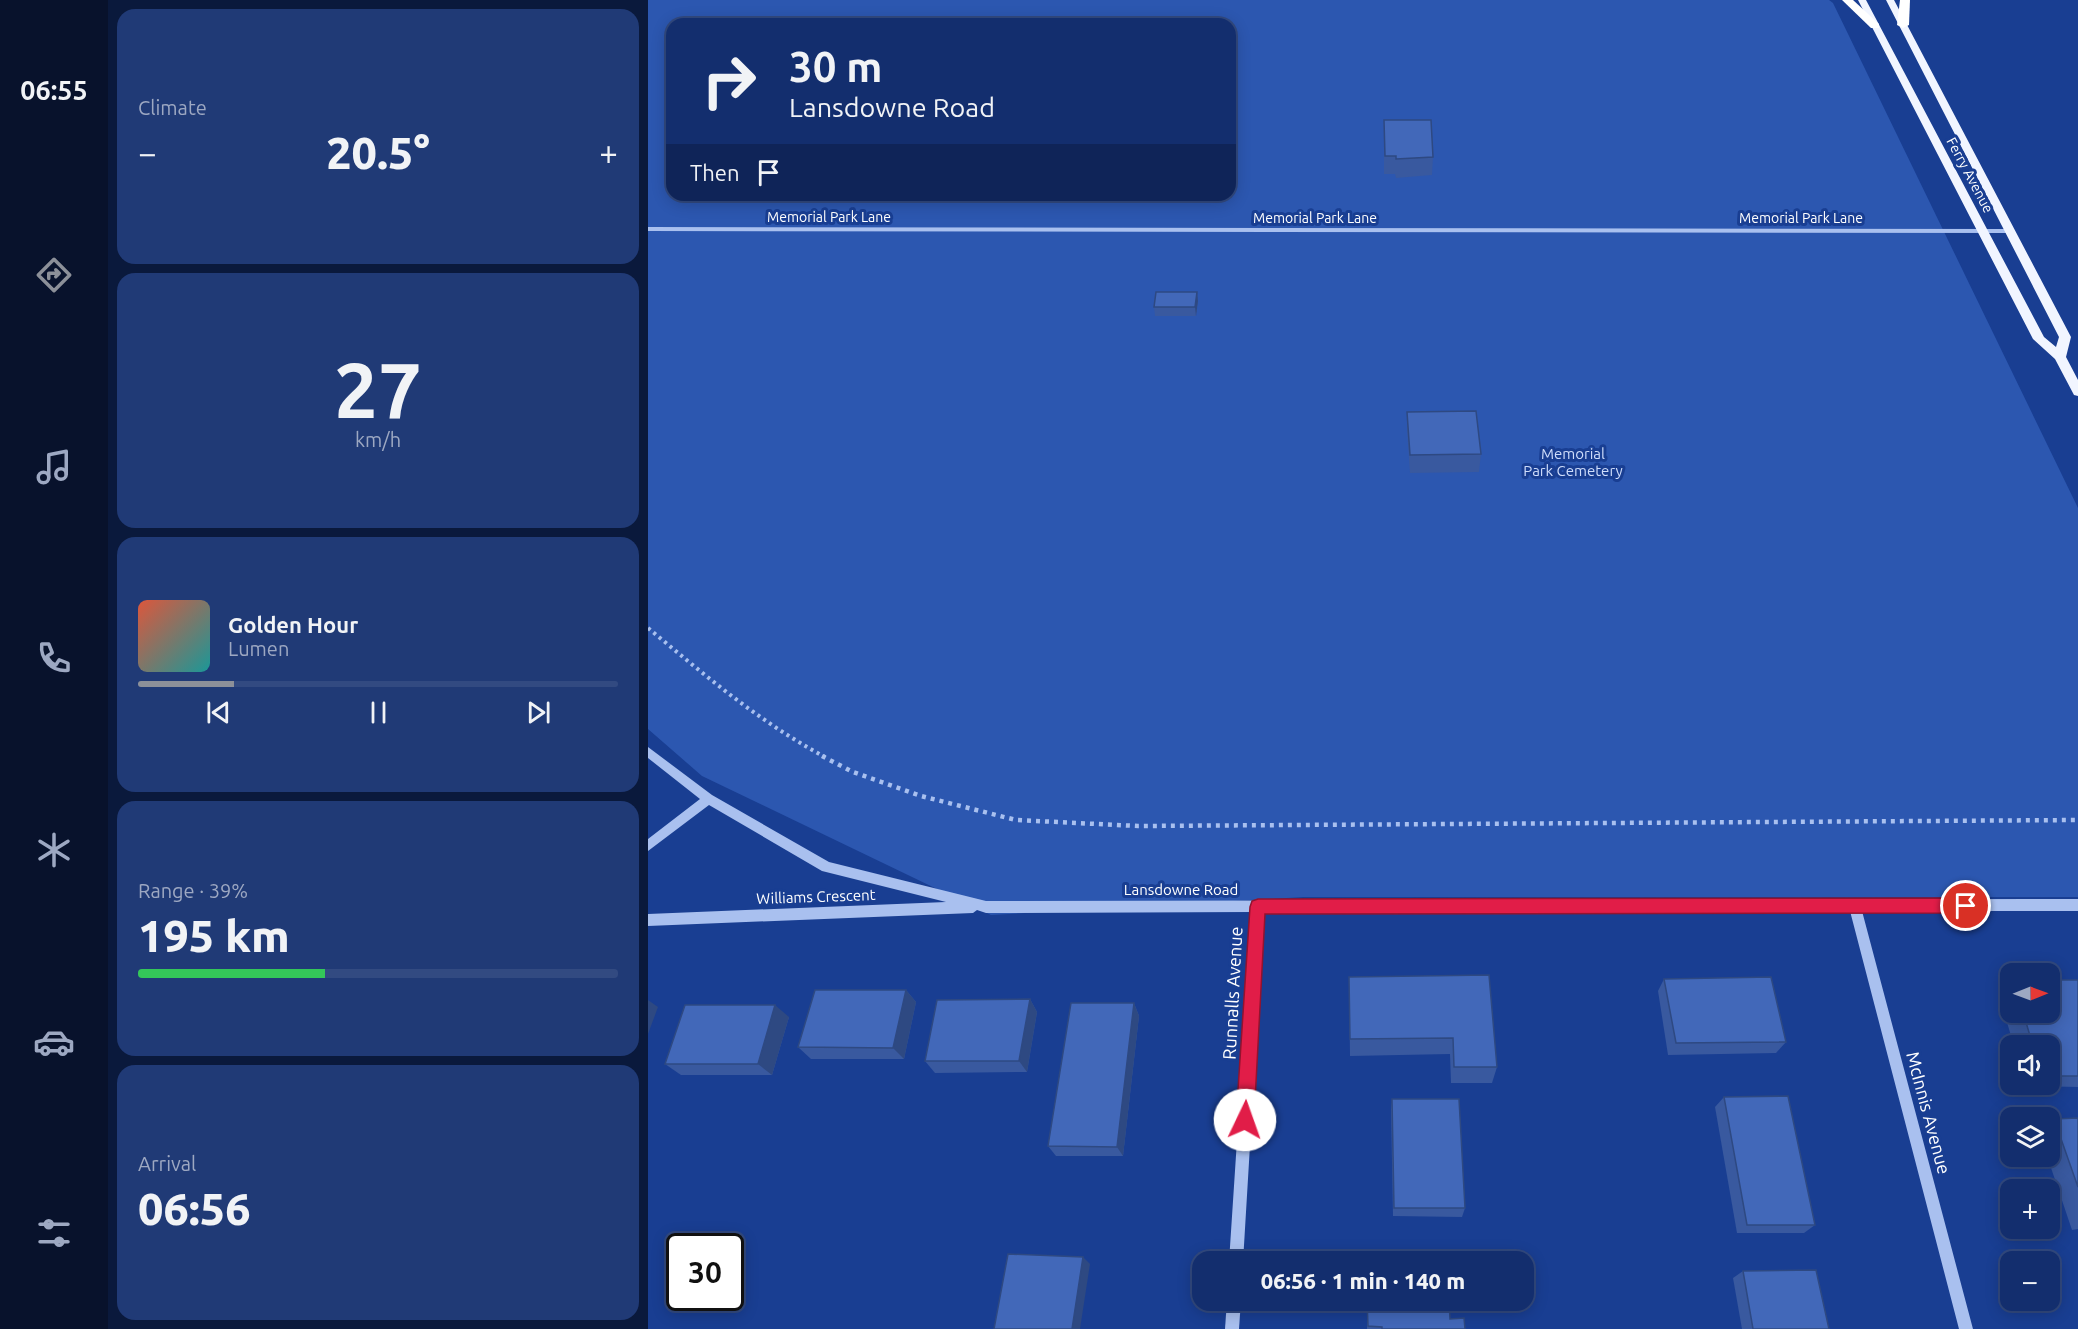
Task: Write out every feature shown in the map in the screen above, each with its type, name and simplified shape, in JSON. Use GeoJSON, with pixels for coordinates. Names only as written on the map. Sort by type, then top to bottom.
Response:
{"type":"FeatureCollection","features":[{"type":"Feature","properties":{"kind":"highway"},"geometry":{"type":"LineString","coordinates":[[1847,0],[1875,26]]}},
{"type":"Feature","properties":{"kind":"highway"},"geometry":{"type":"LineString","coordinates":[[1903,25],[1905,0]]}},
{"type":"Feature","properties":{"kind":"main road","name":"Ferry Avenue"},"geometry":{"type":"LineString","coordinates":[[1862,0],[2038,339],[2060,357],[2078,392]]}},
{"type":"Feature","properties":{"kind":"main road","name":"Ferry Avenue"},"geometry":{"type":"LineString","coordinates":[[1890,0],[2065,337],[2060,357]]}},
{"type":"Feature","properties":{"kind":"street","name":"Memorial Park Lane"},"geometry":{"type":"LineString","coordinates":[[648,230],[2010,231]]}},
{"type":"Feature","properties":{"kind":"street","name":"Lansdowne Road"},"geometry":{"type":"LineString","coordinates":[[648,752],[708,799],[826,867],[986,907],[2078,905]]}},
{"type":"Feature","properties":{"kind":"street"},"geometry":{"type":"LineString","coordinates":[[648,846],[708,799]]}},
{"type":"Feature","properties":{"kind":"street","name":"McInnis Avenue"},"geometry":{"type":"LineString","coordinates":[[1855,906],[1966,1329]]}},
{"type":"Feature","properties":{"kind":"street","name":"Williams Crescent"},"geometry":{"type":"LineString","coordinates":[[648,920],[986,907]]}},
{"type":"Feature","properties":{"kind":"street","name":"Runnalls Avenue"},"geometry":{"type":"LineString","coordinates":[[1237,1251],[1258,907]]}},
{"type":"Feature","properties":{"kind":"street"},"geometry":{"type":"LineString","coordinates":[[1232,1329],[1233,1311]]}},
{"type":"Feature","properties":{"kind":"path"},"geometry":{"type":"LineString","coordinates":[[648,628],[739,704],[795,741],[854,772],[921,795],[1016,820],[1138,826],[2078,820]]}},
{"type":"Feature","properties":{"kind":"green space","name":"Memorial Park Cemetery"},"geometry":{"type":"Polygon","coordinates":[[[648,0],[1829,0],[1833,3],[2078,508],[2078,897],[1304,897],[991,915],[702,776],[648,729],[648,0]]]}},
{"type":"Feature","properties":{"kind":"building"},"geometry":{"type":"Polygon","coordinates":[[[1384,120],[1431,120],[1433,157],[1396,159],[1396,156],[1385,156],[1384,120]]]}},
{"type":"Feature","properties":{"kind":"building"},"geometry":{"type":"Polygon","coordinates":[[[1156,292],[1197,292],[1195,307],[1154,307],[1156,292]]]}},
{"type":"Feature","properties":{"kind":"building"},"geometry":{"type":"Polygon","coordinates":[[[1476,411],[1481,454],[1410,455],[1407,412],[1476,411]]]}},
{"type":"Feature","properties":{"kind":"building"},"geometry":{"type":"Polygon","coordinates":[[[1489,975],[1497,1067],[1454,1067],[1453,1038],[1350,1039],[1349,977],[1489,975]]]}},
{"type":"Feature","properties":{"kind":"building"},"geometry":{"type":"Polygon","coordinates":[[[1771,977],[1786,1042],[1676,1043],[1664,979],[1771,977]]]}},
{"type":"Feature","properties":{"kind":"building"},"geometry":{"type":"Polygon","coordinates":[[[2060,980],[2078,980],[2078,1076],[2060,1076],[2060,1035],[2030,1035],[2026,1023],[2060,1023],[2060,980]]]}},
{"type":"Feature","properties":{"kind":"building"},"geometry":{"type":"Polygon","coordinates":[[[815,990],[906,990],[893,1048],[798,1047],[815,990]]]}},
{"type":"Feature","properties":{"kind":"building"},"geometry":{"type":"Polygon","coordinates":[[[1030,999],[1019,1061],[925,1061],[937,1000],[1030,999]]]}},
{"type":"Feature","properties":{"kind":"building"},"geometry":{"type":"Polygon","coordinates":[[[1071,1003],[1134,1003],[1117,1147],[1048,1146],[1071,1003]]]}},
{"type":"Feature","properties":{"kind":"building"},"geometry":{"type":"Polygon","coordinates":[[[685,1005],[775,1005],[758,1064],[665,1064],[685,1005]]]}},
{"type":"Feature","properties":{"kind":"building"},"geometry":{"type":"Polygon","coordinates":[[[1788,1096],[1815,1225],[1747,1225],[1724,1097],[1788,1096]]]}},
{"type":"Feature","properties":{"kind":"building"},"geometry":{"type":"Polygon","coordinates":[[[1392,1099],[1459,1099],[1465,1208],[1394,1208],[1392,1099]]]}},
{"type":"Feature","properties":{"kind":"building"},"geometry":{"type":"Polygon","coordinates":[[[2078,1118],[2078,1187],[2060,1136],[2060,1119],[2078,1118]]]}},
{"type":"Feature","properties":{"kind":"building"},"geometry":{"type":"Polygon","coordinates":[[[1008,1254],[1083,1257],[1072,1329],[994,1329],[1008,1254]]]}},
{"type":"Feature","properties":{"kind":"building"},"geometry":{"type":"Polygon","coordinates":[[[1816,1270],[1829,1329],[1753,1329],[1743,1271],[1816,1270]]]}},
{"type":"Feature","properties":{"kind":"building"},"geometry":{"type":"Polygon","coordinates":[[[1367,1311],[1450,1311],[1450,1319],[1464,1318],[1465,1329],[1382,1329],[1382,1327],[1368,1326],[1367,1311]]]}},
{"type":"Feature","properties":{"kind":"route"},"geometry":{"type":"LineString","coordinates":[[1245,1120],[1258,907],[1966,906]]}}]}
